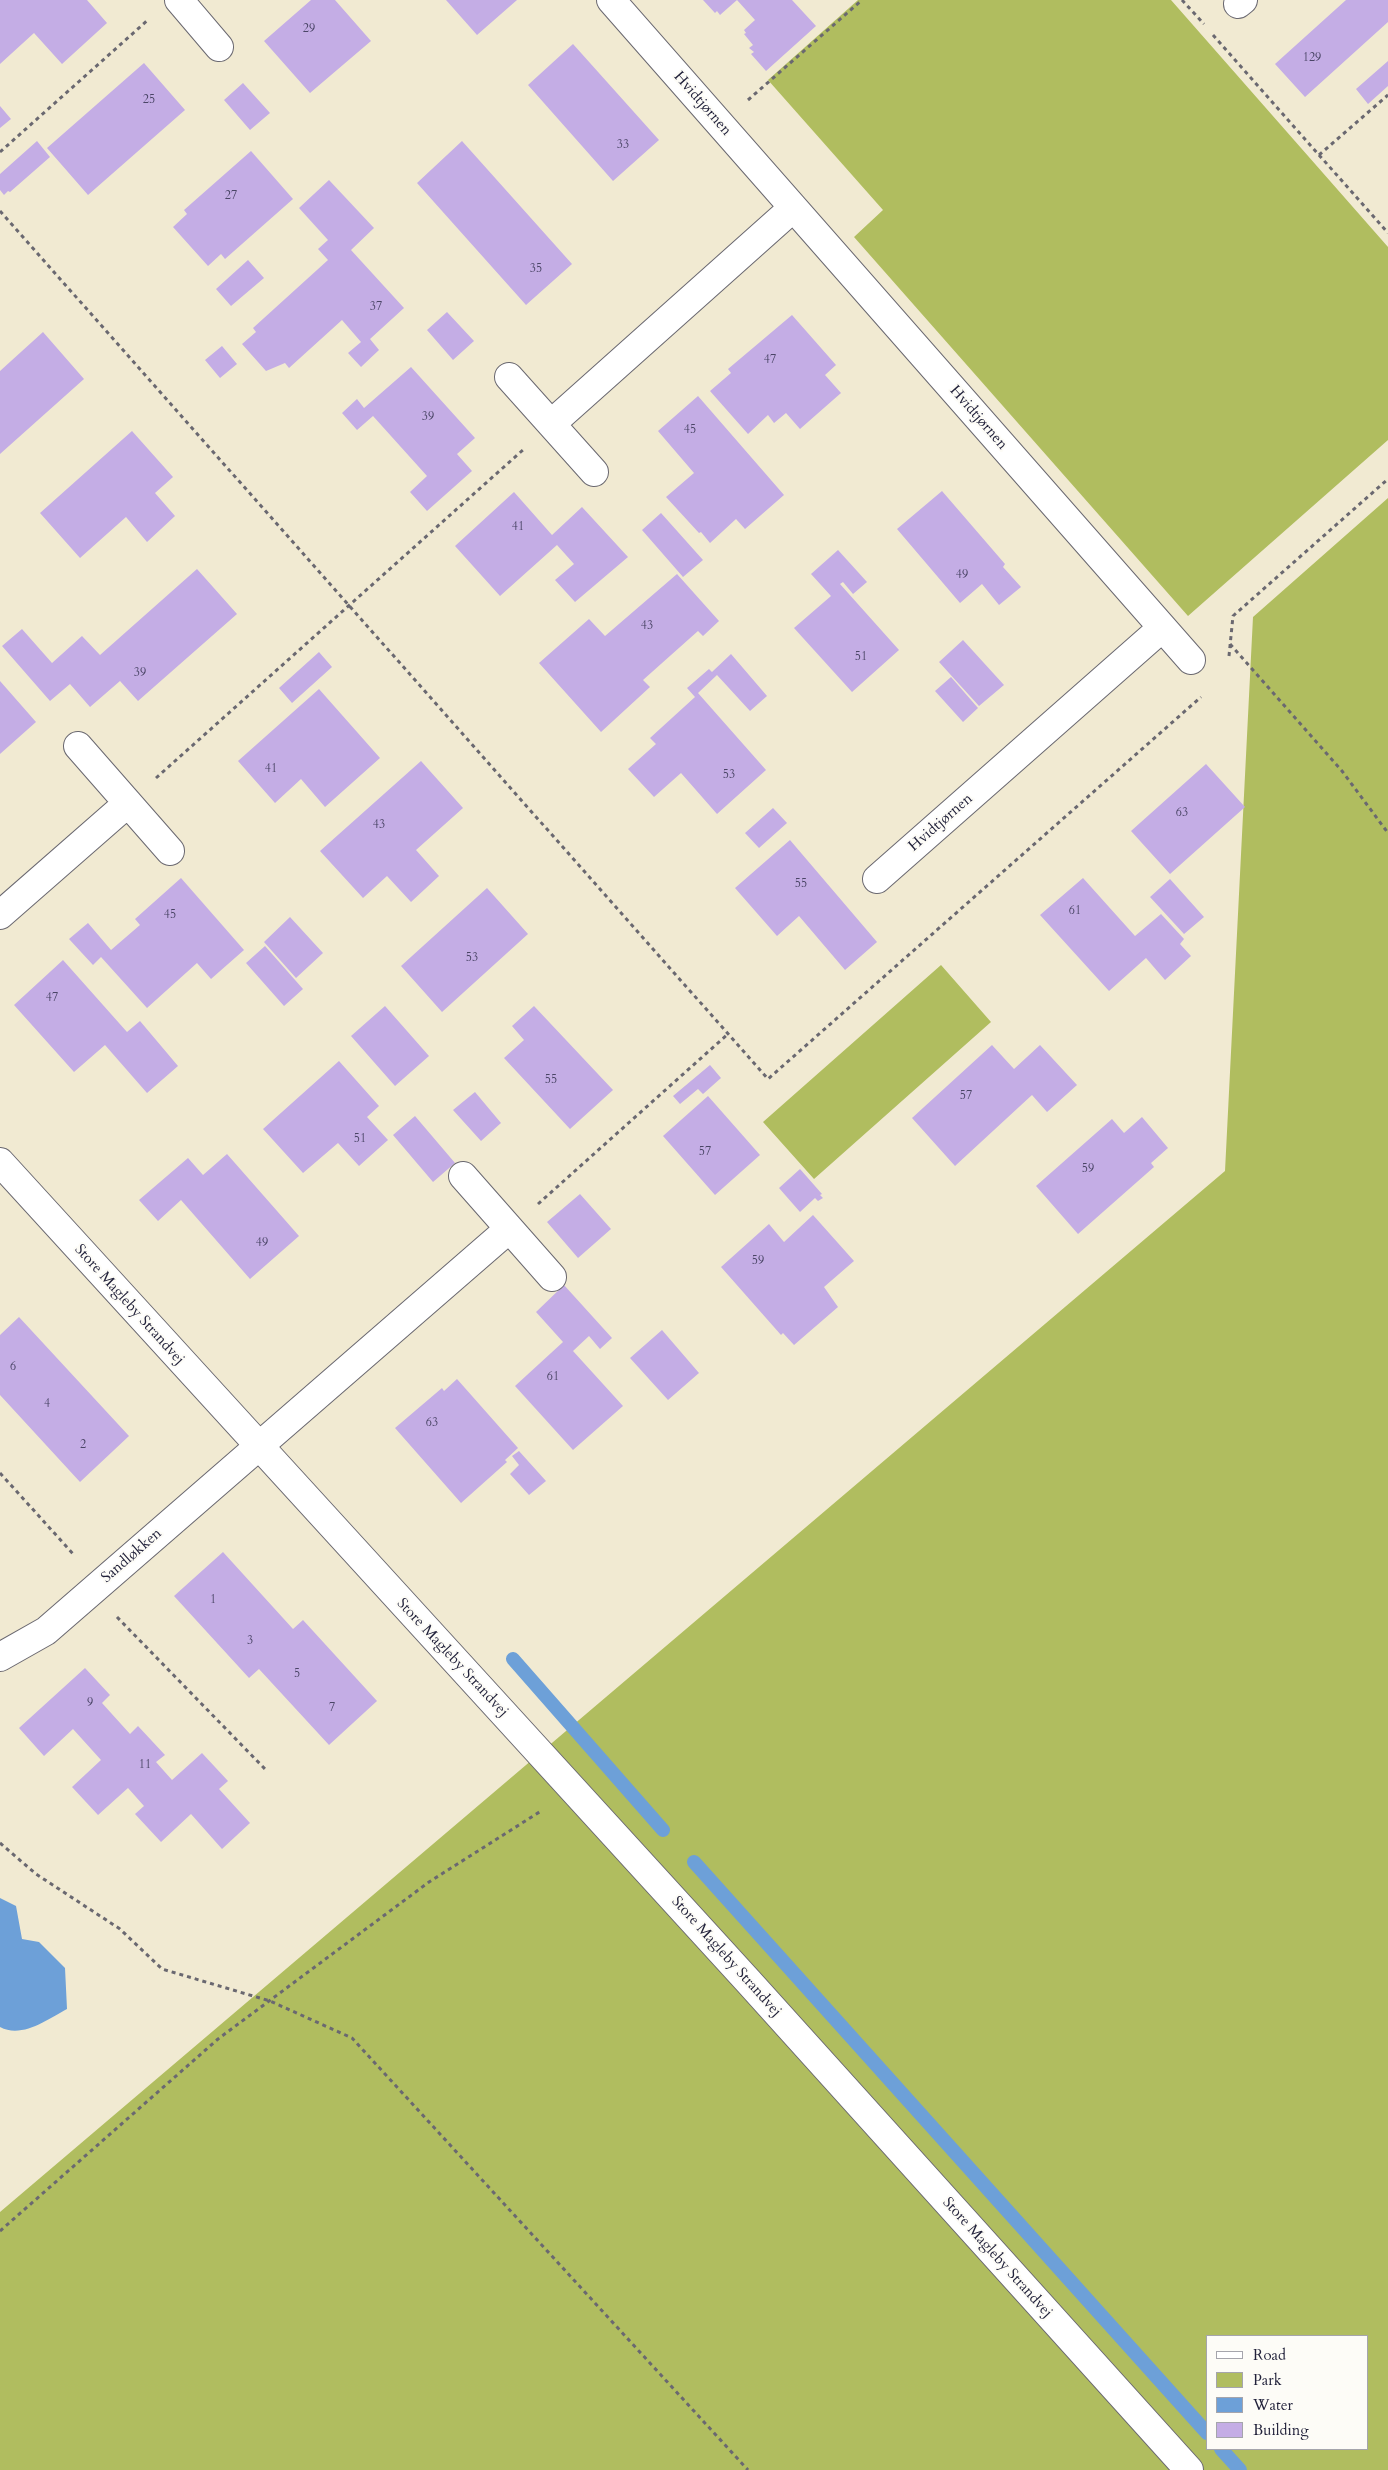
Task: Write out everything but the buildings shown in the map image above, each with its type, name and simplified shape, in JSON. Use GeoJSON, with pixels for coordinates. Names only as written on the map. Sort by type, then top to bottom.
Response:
{"type":"FeatureCollection","features":[{"type":"Feature","properties":{"kind":"street"},"geometry":{"type":"LineString","coordinates":[[179,0],[219,47]]}},
{"type":"Feature","properties":{"kind":"street","name":"Hvidtjørnen"},"geometry":{"type":"LineString","coordinates":[[611,0],[1191,660]]}},
{"type":"Feature","properties":{"kind":"street"},"geometry":{"type":"LineString","coordinates":[[551,424],[793,208]]}},
{"type":"Feature","properties":{"kind":"street"},"geometry":{"type":"LineString","coordinates":[[510,377],[594,472]]}},
{"type":"Feature","properties":{"kind":"street","name":"Hvidtjørnen"},"geometry":{"type":"LineString","coordinates":[[877,879],[1162,628]]}},
{"type":"Feature","properties":{"kind":"street"},"geometry":{"type":"LineString","coordinates":[[78,746],[170,852]]}},
{"type":"Feature","properties":{"kind":"street"},"geometry":{"type":"LineString","coordinates":[[0,915],[128,803]]}},
{"type":"Feature","properties":{"kind":"street","name":"Store Magleby Strandvej"},"geometry":{"type":"LineString","coordinates":[[0,1162],[574,1791],[1189,2470]]}},
{"type":"Feature","properties":{"kind":"street"},"geometry":{"type":"LineString","coordinates":[[463,1176],[552,1277]]}},
{"type":"Feature","properties":{"kind":"street"},"geometry":{"type":"LineString","coordinates":[[259,1447],[510,1229]]}},
{"type":"Feature","properties":{"kind":"street","name":"Sandløkken"},"geometry":{"type":"LineString","coordinates":[[0,1657],[46,1631],[259,1447]]}},
{"type":"Feature","properties":{"kind":"path"},"geometry":{"type":"LineString","coordinates":[[721,125],[862,0]]}},
{"type":"Feature","properties":{"kind":"path"},"geometry":{"type":"LineString","coordinates":[[1182,0],[1388,233]]}},
{"type":"Feature","properties":{"kind":"path"},"geometry":{"type":"LineString","coordinates":[[0,152],[155,13]]}},
{"type":"Feature","properties":{"kind":"path"},"geometry":{"type":"LineString","coordinates":[[1319,155],[1388,95]]}},
{"type":"Feature","properties":{"kind":"path"},"geometry":{"type":"LineString","coordinates":[[0,211],[768,1079],[1206,693]]}},
{"type":"Feature","properties":{"kind":"path"},"geometry":{"type":"LineString","coordinates":[[128,803],[551,424]]}},
{"type":"Feature","properties":{"kind":"path"},"geometry":{"type":"LineString","coordinates":[[1229,664],[1233,616],[1388,479]]}},
{"type":"Feature","properties":{"kind":"path"},"geometry":{"type":"LineString","coordinates":[[1230,644],[1342,771],[1388,833]]}},
{"type":"Feature","properties":{"kind":"path"},"geometry":{"type":"LineString","coordinates":[[510,1229],[728,1034]]}},
{"type":"Feature","properties":{"kind":"path"},"geometry":{"type":"LineString","coordinates":[[1,1475],[96,1588],[265,1770]]}},
{"type":"Feature","properties":{"kind":"path"},"geometry":{"type":"LineString","coordinates":[[0,2231],[218,2039],[429,1882],[574,1791]]}},
{"type":"Feature","properties":{"kind":"path"},"geometry":{"type":"LineString","coordinates":[[0,1843],[36,1874],[120,1929],[162,1969],[270,2001],[352,2038],[748,2470]]}},
{"type":"Feature","properties":{"kind":"green space"},"geometry":{"type":"Polygon","coordinates":[[[858,0],[1171,0],[1388,247],[1388,440],[1188,616],[854,237],[883,210],[768,80],[858,0]]]}},
{"type":"Feature","properties":{"kind":"green space"},"geometry":{"type":"Polygon","coordinates":[[[1388,498],[1388,2470],[0,2470],[0,2212],[1225,1171],[1253,617],[1388,498]]]}},
{"type":"Feature","properties":{"kind":"green space"},"geometry":{"type":"Polygon","coordinates":[[[941,965],[991,1022],[814,1179],[763,1122],[941,965]]]}},
{"type":"Feature","properties":{"kind":"water"},"geometry":{"type":"Polygon","coordinates":[[[0,1898],[16,1906],[22,1939],[39,1942],[65,1968],[67,2009],[35,2026],[17,2031],[0,2027],[0,1898]]]}},
{"type":"Feature","properties":{"kind":"waterway"},"geometry":{"type":"LineString","coordinates":[[513,1659],[663,1830]]}},
{"type":"Feature","properties":{"kind":"waterway"},"geometry":{"type":"LineString","coordinates":[[694,1862],[1206,2432]]}},
{"type":"Feature","properties":{"kind":"waterway"},"geometry":{"type":"LineString","coordinates":[[1222,2450],[1240,2470]]}}]}
